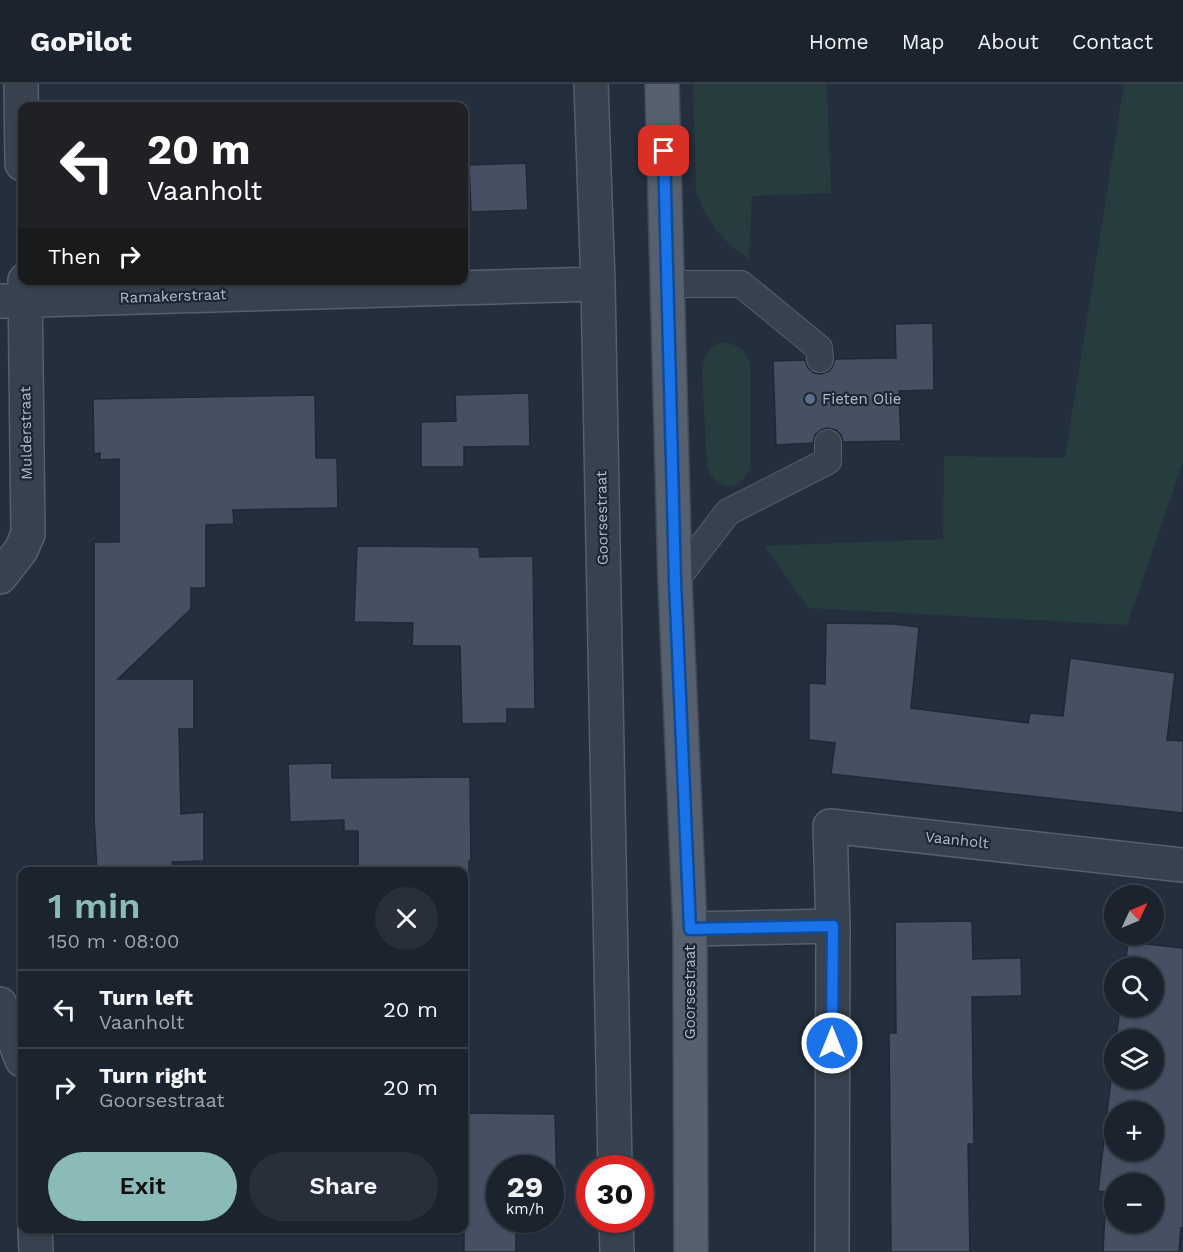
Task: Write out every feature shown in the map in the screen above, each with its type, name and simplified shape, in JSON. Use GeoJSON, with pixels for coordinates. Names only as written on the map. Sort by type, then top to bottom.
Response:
{"type":"FeatureCollection","features":[{"type":"Feature","properties":{"kind":"main road","name":"Goorsestraat"},"geometry":{"type":"LineString","coordinates":[[662,84],[675,581],[690,929],[691,1252]]}},
{"type":"Feature","properties":{"kind":"street"},"geometry":{"type":"LineString","coordinates":[[21,84],[21,102]]}},
{"type":"Feature","properties":{"kind":"street","name":"Goorsestraat"},"geometry":{"type":"LineString","coordinates":[[591,84],[598,284],[615,1155]]}},
{"type":"Feature","properties":{"kind":"street","name":"Ramakerstraat"},"geometry":{"type":"LineString","coordinates":[[17,294],[598,284]]}},
{"type":"Feature","properties":{"kind":"street","name":"Mulderstraat"},"geometry":{"type":"LineString","coordinates":[[0,577],[21,550],[28,534],[17,294]]}},
{"type":"Feature","properties":{"kind":"street","name":"Vaanholt"},"geometry":{"type":"LineString","coordinates":[[832,1252],[833,926],[830,826],[1183,866]]}},
{"type":"Feature","properties":{"kind":"street"},"geometry":{"type":"LineString","coordinates":[[690,929],[833,926]]}},
{"type":"Feature","properties":{"kind":"street"},"geometry":{"type":"LineString","coordinates":[[0,1004],[18,1050]]}},
{"type":"Feature","properties":{"kind":"street"},"geometry":{"type":"LineString","coordinates":[[35,1233],[36,1252]]}},
{"type":"Feature","properties":{"kind":"street"},"geometry":{"type":"LineString","coordinates":[[616,1233],[617,1252]]}},
{"type":"Feature","properties":{"kind":"lane"},"geometry":{"type":"LineString","coordinates":[[668,284],[741,284],[819,348],[820,359]]}},
{"type":"Feature","properties":{"kind":"lane"},"geometry":{"type":"LineString","coordinates":[[675,581],[728,512],[828,460],[828,443]]}},
{"type":"Feature","properties":{"kind":"green space"},"geometry":{"type":"Polygon","coordinates":[[[693,84],[827,84],[831,193],[752,196],[749,259],[731,246],[716,230],[704,212],[696,191],[693,84]]]}},
{"type":"Feature","properties":{"kind":"green space"},"geometry":{"type":"Polygon","coordinates":[[[1124,84],[1183,84],[1183,462],[1127,625],[808,608],[765,546],[943,539],[944,456],[1065,458],[1124,84]]]}},
{"type":"Feature","properties":{"kind":"green space"},"geometry":{"type":"Polygon","coordinates":[[[726,342],[741,349],[750,362],[750,468],[740,482],[728,486],[716,481],[707,467],[702,372],[708,352],[715,346],[726,342]]]}},
{"type":"Feature","properties":{"kind":"building"},"geometry":{"type":"Polygon","coordinates":[[[526,163],[528,210],[471,212],[469,165],[526,163]]]}},
{"type":"Feature","properties":{"kind":"building"},"geometry":{"type":"Polygon","coordinates":[[[933,323],[934,390],[899,391],[901,441],[843,442],[836,430],[827,428],[815,435],[813,443],[776,445],[773,361],[805,360],[808,368],[814,373],[821,374],[829,371],[835,359],[896,358],[895,324],[933,323]]]}},
{"type":"Feature","properties":{"kind":"building"},"geometry":{"type":"Polygon","coordinates":[[[529,393],[530,446],[464,447],[464,467],[421,467],[421,422],[456,421],[455,395],[529,393]]]}},
{"type":"Feature","properties":{"kind":"building"},"geometry":{"type":"Polygon","coordinates":[[[315,395],[316,458],[337,458],[338,508],[233,510],[234,524],[206,525],[206,588],[191,588],[191,609],[118,679],[194,679],[194,729],[179,729],[181,814],[204,812],[204,861],[172,862],[172,867],[97,867],[94,817],[94,542],[119,542],[119,459],[100,460],[100,453],[94,454],[93,399],[315,395]]]}},
{"type":"Feature","properties":{"kind":"building"},"geometry":{"type":"Polygon","coordinates":[[[357,546],[479,547],[480,557],[533,556],[535,709],[507,709],[507,723],[462,724],[460,646],[412,646],[413,623],[354,622],[357,546]]]}},
{"type":"Feature","properties":{"kind":"building"},"geometry":{"type":"Polygon","coordinates":[[[826,623],[894,624],[919,627],[911,708],[1028,723],[1030,713],[1063,716],[1070,658],[1175,673],[1167,740],[1183,741],[1183,813],[831,774],[835,743],[809,740],[809,683],[825,684],[826,623]]]}},
{"type":"Feature","properties":{"kind":"building"},"geometry":{"type":"Polygon","coordinates":[[[332,763],[332,778],[470,777],[471,861],[469,861],[469,872],[468,867],[358,867],[358,831],[344,831],[344,820],[290,822],[288,764],[332,763]]]}},
{"type":"Feature","properties":{"kind":"building"},"geometry":{"type":"Polygon","coordinates":[[[972,921],[973,959],[1021,958],[1022,996],[972,997],[974,1144],[968,1144],[970,1252],[891,1252],[889,1033],[896,1033],[895,922],[972,921]]]}},
{"type":"Feature","properties":{"kind":"building"},"geometry":{"type":"Polygon","coordinates":[[[1128,945],[1183,948],[1183,1228],[1181,1228],[1179,1252],[1103,1252],[1104,1232],[1164,1233],[1164,1173],[1104,1173],[1104,1192],[1098,1191],[1104,1139],[1104,1161],[1164,1161],[1164,1101],[1108,1101],[1110,1089],[1164,1089],[1164,1029],[1117,1029],[1119,1017],[1164,1017],[1164,957],[1126,957],[1128,945]]]}},
{"type":"Feature","properties":{"kind":"building"},"geometry":{"type":"Polygon","coordinates":[[[468,1113],[555,1114],[556,1155],[486,1155],[486,1233],[516,1233],[516,1252],[464,1252],[464,1233],[468,1233],[468,1113]]]}},
{"type":"Feature","properties":{"kind":"place","name":"Fieten Olie"},"geometry":{"type":"Point","coordinates":[810,399]}},
{"type":"Feature","properties":{"kind":"route"},"geometry":{"type":"LineString","coordinates":[[664,151],[675,581],[690,929],[833,926],[832,1043]]}}]}
